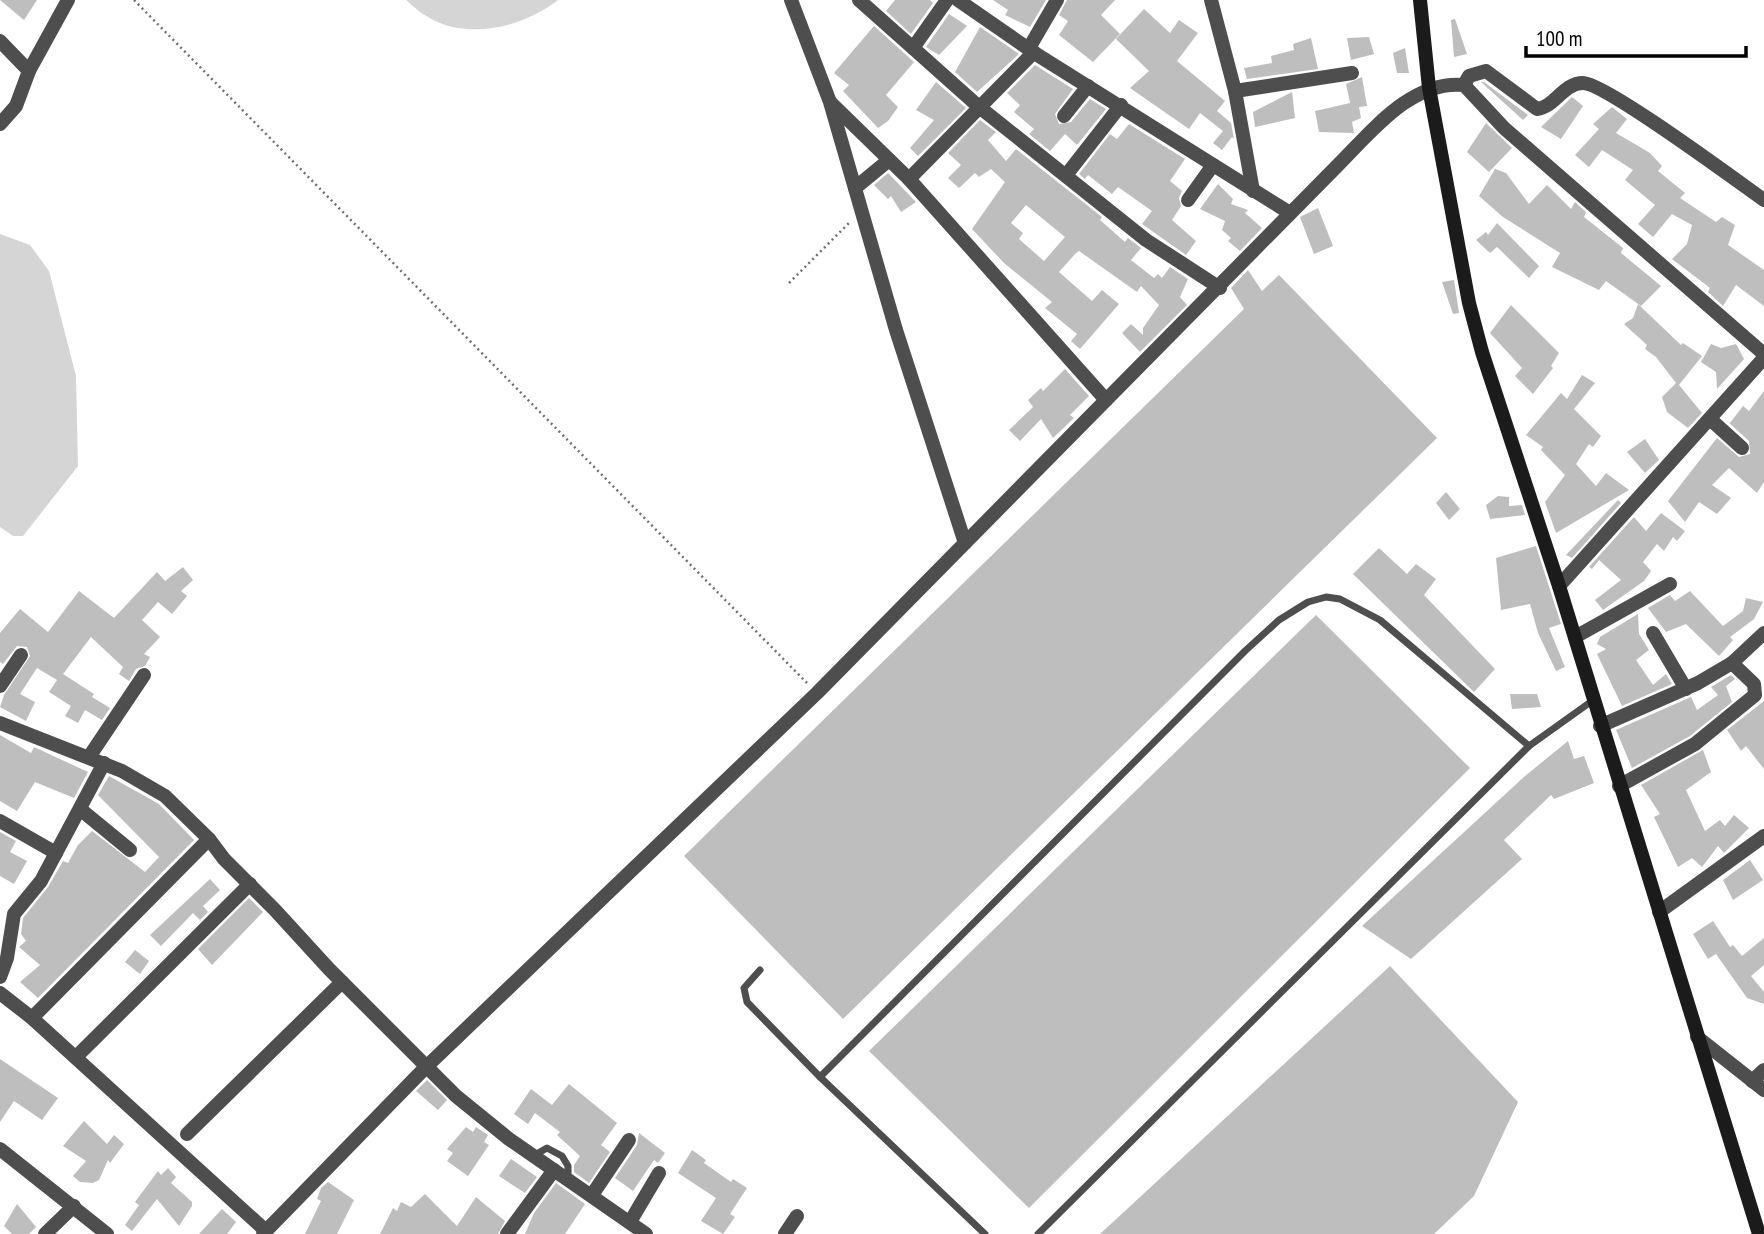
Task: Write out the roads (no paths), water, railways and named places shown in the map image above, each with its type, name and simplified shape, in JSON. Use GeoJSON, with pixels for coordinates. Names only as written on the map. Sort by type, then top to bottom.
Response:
{"type":"FeatureCollection","features":[{"type":"Feature","properties":{"kind":"main road"},"geometry":{"type":"LineString","coordinates":[[1420,0],[1426,90],[1472,315],[1494,395],[1559,586],[1592,701],[1759,1234]]}},
{"type":"Feature","properties":{"kind":"street"},"geometry":{"type":"LineString","coordinates":[[0,124],[16,106],[29,71],[68,0]]}},
{"type":"Feature","properties":{"kind":"street"},"geometry":{"type":"LineString","coordinates":[[791,0],[830,102],[861,211],[965,543]]}},
{"type":"Feature","properties":{"kind":"street"},"geometry":{"type":"LineString","coordinates":[[859,0],[978,106],[1067,174],[1146,240],[1220,288]]}},
{"type":"Feature","properties":{"kind":"street"},"geometry":{"type":"LineString","coordinates":[[913,48],[947,0]]}},
{"type":"Feature","properties":{"kind":"street"},"geometry":{"type":"LineString","coordinates":[[958,0],[1031,50],[1290,213]]}},
{"type":"Feature","properties":{"kind":"street"},"geometry":{"type":"LineString","coordinates":[[908,179],[978,106],[1002,86],[1031,50],[1057,0]]}},
{"type":"Feature","properties":{"kind":"street"},"geometry":{"type":"LineString","coordinates":[[1211,0],[1235,91],[1252,191]]}},
{"type":"Feature","properties":{"kind":"street"},"geometry":{"type":"LineString","coordinates":[[0,41],[29,71]]}},
{"type":"Feature","properties":{"kind":"street"},"geometry":{"type":"LineString","coordinates":[[1464,85],[1469,76],[1486,71],[1537,109],[1576,84],[1593,85],[1626,103],[1764,200]]}},
{"type":"Feature","properties":{"kind":"street"},"geometry":{"type":"LineString","coordinates":[[1235,91],[1352,73]]}},
{"type":"Feature","properties":{"kind":"street"},"geometry":{"type":"LineString","coordinates":[[0,993],[32,1017],[264,1232],[425,1068],[817,693],[1220,288],[1379,124],[1426,90],[1447,83],[1464,85],[1504,128],[1764,356],[1559,586]]}},
{"type":"Feature","properties":{"kind":"street"},"geometry":{"type":"LineString","coordinates":[[1064,116],[1088,86]]}},
{"type":"Feature","properties":{"kind":"street"},"geometry":{"type":"LineString","coordinates":[[830,102],[908,179],[1106,400]]}},
{"type":"Feature","properties":{"kind":"street"},"geometry":{"type":"LineString","coordinates":[[1067,174],[1121,105]]}},
{"type":"Feature","properties":{"kind":"street"},"geometry":{"type":"LineString","coordinates":[[855,188],[889,160]]}},
{"type":"Feature","properties":{"kind":"street"},"geometry":{"type":"LineString","coordinates":[[1188,200],[1213,165]]}},
{"type":"Feature","properties":{"kind":"street"},"geometry":{"type":"LineString","coordinates":[[1710,419],[1742,448]]}},
{"type":"Feature","properties":{"kind":"street"},"geometry":{"type":"LineString","coordinates":[[1575,637],[1670,584]]}},
{"type":"Feature","properties":{"kind":"street"},"geometry":{"type":"LineString","coordinates":[[1653,633],[1686,689]]}},
{"type":"Feature","properties":{"kind":"street"},"geometry":{"type":"LineString","coordinates":[[1600,726],[1686,689],[1732,663],[1764,633]]}},
{"type":"Feature","properties":{"kind":"street"},"geometry":{"type":"LineString","coordinates":[[0,686],[21,655]]}},
{"type":"Feature","properties":{"kind":"street"},"geometry":{"type":"LineString","coordinates":[[1619,786],[1695,744],[1755,695],[1754,684],[1732,663]]}},
{"type":"Feature","properties":{"kind":"street"},"geometry":{"type":"LineString","coordinates":[[89,757],[144,675]]}},
{"type":"Feature","properties":{"kind":"street"},"geometry":{"type":"LineString","coordinates":[[0,723],[104,763],[165,796],[425,1068],[479,1115],[533,1156],[646,1234]]}},
{"type":"Feature","properties":{"kind":"street"},"geometry":{"type":"LineString","coordinates":[[0,977],[7,958],[12,918],[41,881],[104,763]]}},
{"type":"Feature","properties":{"kind":"street"},"geometry":{"type":"LineString","coordinates":[[80,809],[130,850]]}},
{"type":"Feature","properties":{"kind":"street"},"geometry":{"type":"LineString","coordinates":[[0,821],[55,853]]}},
{"type":"Feature","properties":{"kind":"street"},"geometry":{"type":"LineString","coordinates":[[32,1017],[209,839]]}},
{"type":"Feature","properties":{"kind":"street"},"geometry":{"type":"LineString","coordinates":[[1659,912],[1762,841]]}},
{"type":"Feature","properties":{"kind":"street"},"geometry":{"type":"LineString","coordinates":[[76,1057],[250,884]]}},
{"type":"Feature","properties":{"kind":"street"},"geometry":{"type":"LineString","coordinates":[[187,1134],[342,982]]}},
{"type":"Feature","properties":{"kind":"street"},"geometry":{"type":"LineString","coordinates":[[1697,1037],[1758,1086],[1764,1070]]}},
{"type":"Feature","properties":{"kind":"street"},"geometry":{"type":"LineString","coordinates":[[592,1195],[629,1140]]}},
{"type":"Feature","properties":{"kind":"street"},"geometry":{"type":"LineString","coordinates":[[0,1149],[107,1234]]}},
{"type":"Feature","properties":{"kind":"street"},"geometry":{"type":"LineString","coordinates":[[507,1234],[554,1170]]}},
{"type":"Feature","properties":{"kind":"street"},"geometry":{"type":"LineString","coordinates":[[630,1222],[659,1173]]}},
{"type":"Feature","properties":{"kind":"street"},"geometry":{"type":"LineString","coordinates":[[45,1234],[74,1206]]}},
{"type":"Feature","properties":{"kind":"street"},"geometry":{"type":"LineString","coordinates":[[785,1234],[797,1216]]}},
{"type":"Feature","properties":{"kind":"lane"},"geometry":{"type":"LineString","coordinates":[[820,1077],[1245,651],[1279,620],[1308,602],[1326,597],[1340,598],[1380,620],[1529,746]]}},
{"type":"Feature","properties":{"kind":"lane"},"geometry":{"type":"LineString","coordinates":[[1038,1234],[1529,746],[1592,701]]}},
{"type":"Feature","properties":{"kind":"lane"},"geometry":{"type":"LineString","coordinates":[[760,970],[744,988],[745,999],[820,1077],[985,1234]]}},
{"type":"Feature","properties":{"kind":"lane"},"geometry":{"type":"LineString","coordinates":[[533,1156],[547,1148],[555,1152],[568,1166],[568,1178]]}}]}
